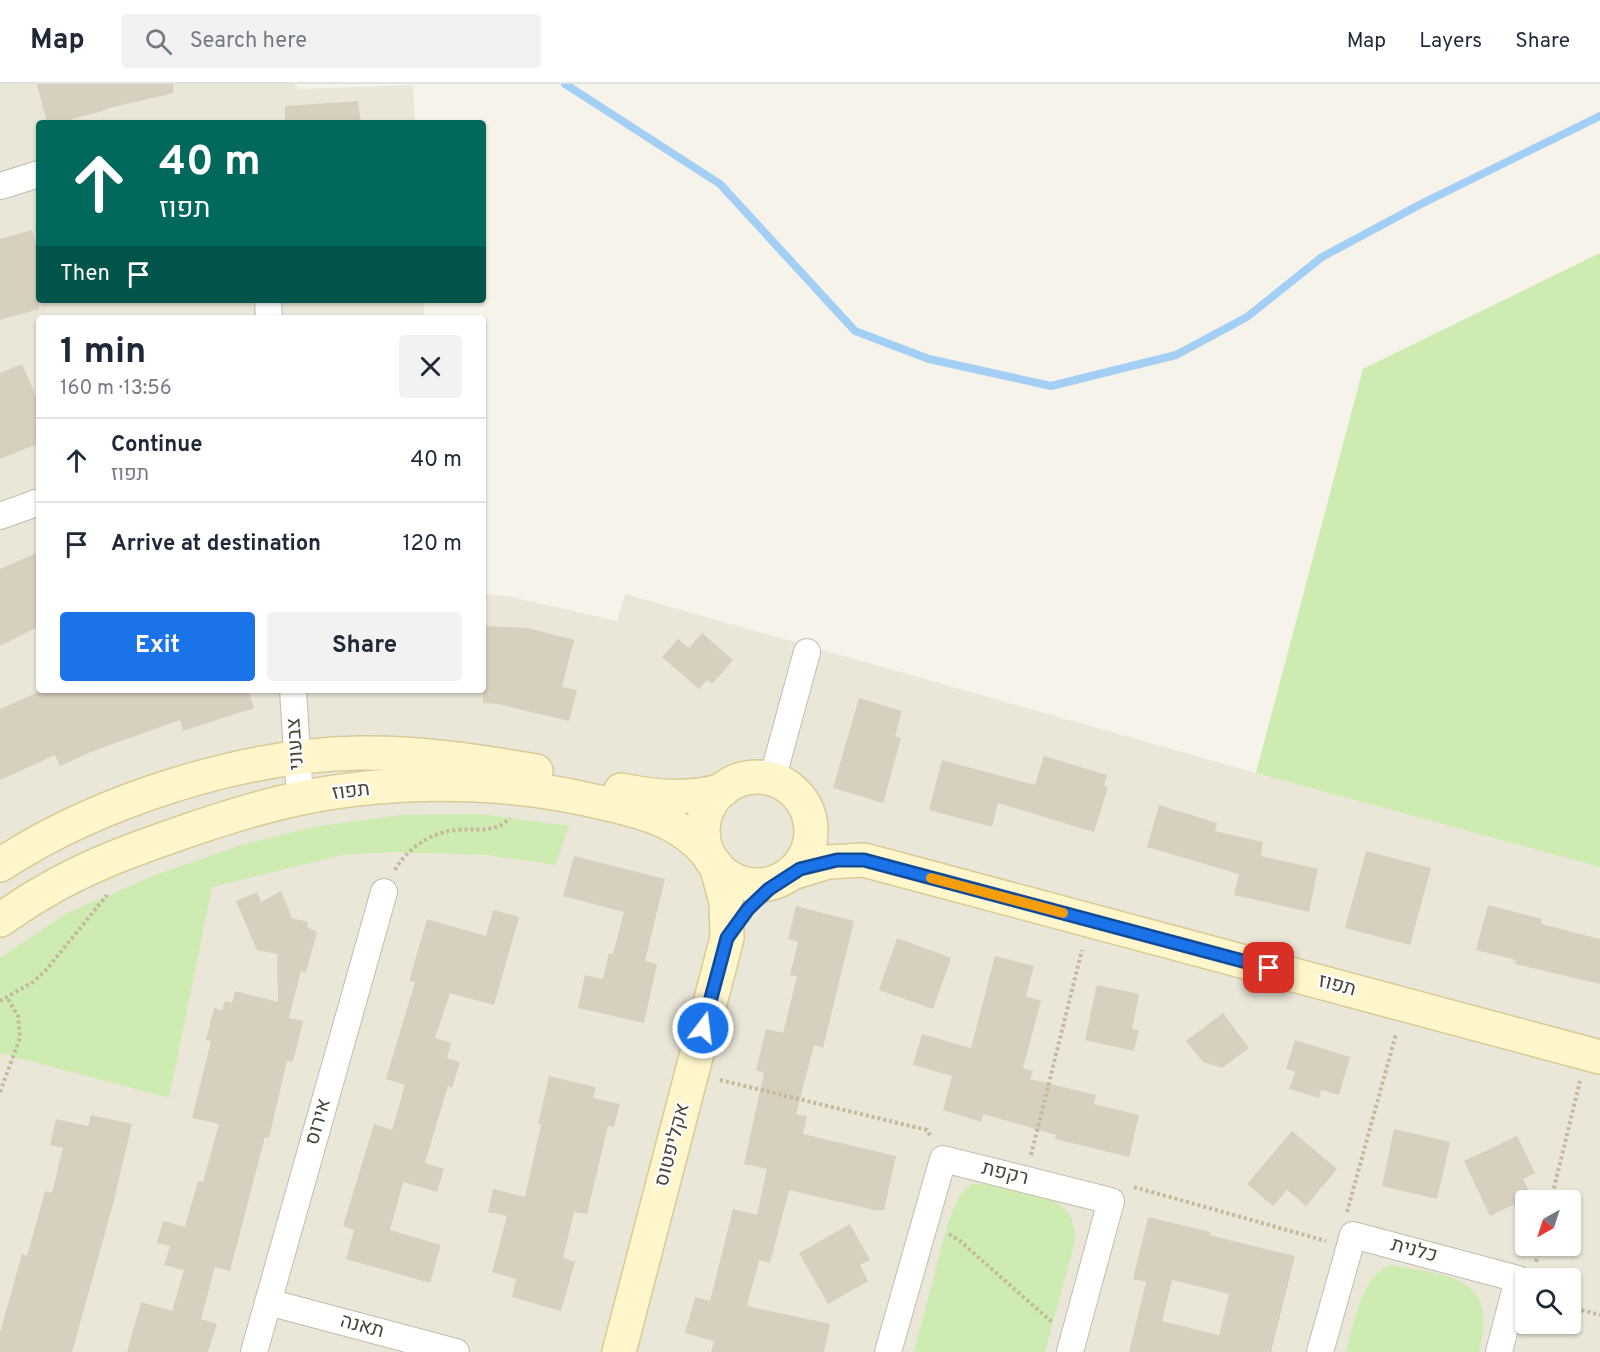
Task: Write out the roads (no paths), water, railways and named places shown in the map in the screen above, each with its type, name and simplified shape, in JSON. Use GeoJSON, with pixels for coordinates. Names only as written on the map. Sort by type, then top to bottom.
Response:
{"type":"FeatureCollection","features":[{"type":"Feature","properties":{"kind":"street"},"geometry":{"type":"LineString","coordinates":[[0,186],[36,175]]}},
{"type":"Feature","properties":{"kind":"street"},"geometry":{"type":"LineString","coordinates":[[0,516],[36,503]]}},
{"type":"Feature","properties":{"kind":"street"},"geometry":{"type":"LineString","coordinates":[[772,780],[807,652]]}},
{"type":"Feature","properties":{"kind":"street","name":"צבעוני"},"geometry":{"type":"LineString","coordinates":[[293,693],[300,799]]}},
{"type":"Feature","properties":{"kind":"street","name":"תפוז"},"geometry":{"type":"LineString","coordinates":[[0,865],[73,824],[131,801],[216,774],[297,758],[357,753],[414,754],[477,761],[640,794],[687,796],[723,790]]}},
{"type":"Feature","properties":{"kind":"street"},"geometry":{"type":"LineString","coordinates":[[762,778],[772,780],[791,790],[805,806],[811,826],[809,846],[799,865],[787,876],[773,883],[753,885],[733,879],[713,861],[706,847],[704,826],[710,807],[723,790],[741,780],[762,778]]}},
{"type":"Feature","properties":{"kind":"street","name":"תפוז"},"geometry":{"type":"LineString","coordinates":[[0,920],[42,892],[93,866],[147,844],[229,816],[300,799],[361,790],[424,785],[461,785],[528,790],[577,797],[651,815],[687,834],[713,861]]}},
{"type":"Feature","properties":{"kind":"street","name":"תפוז"},"geometry":{"type":"LineString","coordinates":[[807,813],[828,835],[864,860]]}},
{"type":"Feature","properties":{"kind":"street","name":"תפוז"},"geometry":{"type":"LineString","coordinates":[[787,876],[828,862],[864,860],[1594,1055]]}},
{"type":"Feature","properties":{"kind":"street","name":"אקליפטוס"},"geometry":{"type":"LineString","coordinates":[[619,1352],[727,938],[726,902],[713,861]]}},
{"type":"Feature","properties":{"kind":"street","name":"אקליפטוס"},"geometry":{"type":"LineString","coordinates":[[727,938],[748,909],[787,876]]}},
{"type":"Feature","properties":{"kind":"street","name":"אירוס"},"geometry":{"type":"LineString","coordinates":[[254,1352],[384,892]]}},
{"type":"Feature","properties":{"kind":"street","name":"רקפת"},"geometry":{"type":"LineString","coordinates":[[888,1352],[943,1159],[1111,1201],[1071,1346]]}},
{"type":"Feature","properties":{"kind":"street","name":"כלנית"},"geometry":{"type":"LineString","coordinates":[[1320,1352],[1351,1242],[1518,1278],[1499,1352]]}},
{"type":"Feature","properties":{"kind":"street","name":"תאנה"},"geometry":{"type":"LineString","coordinates":[[268,1302],[456,1352]]}},
{"type":"Feature","properties":{"kind":"waterway"},"geometry":{"type":"LineString","coordinates":[[565,84],[720,184],[855,331],[929,359],[1051,386],[1176,355],[1247,317],[1322,257],[1421,204],[1600,116]]}}]}
